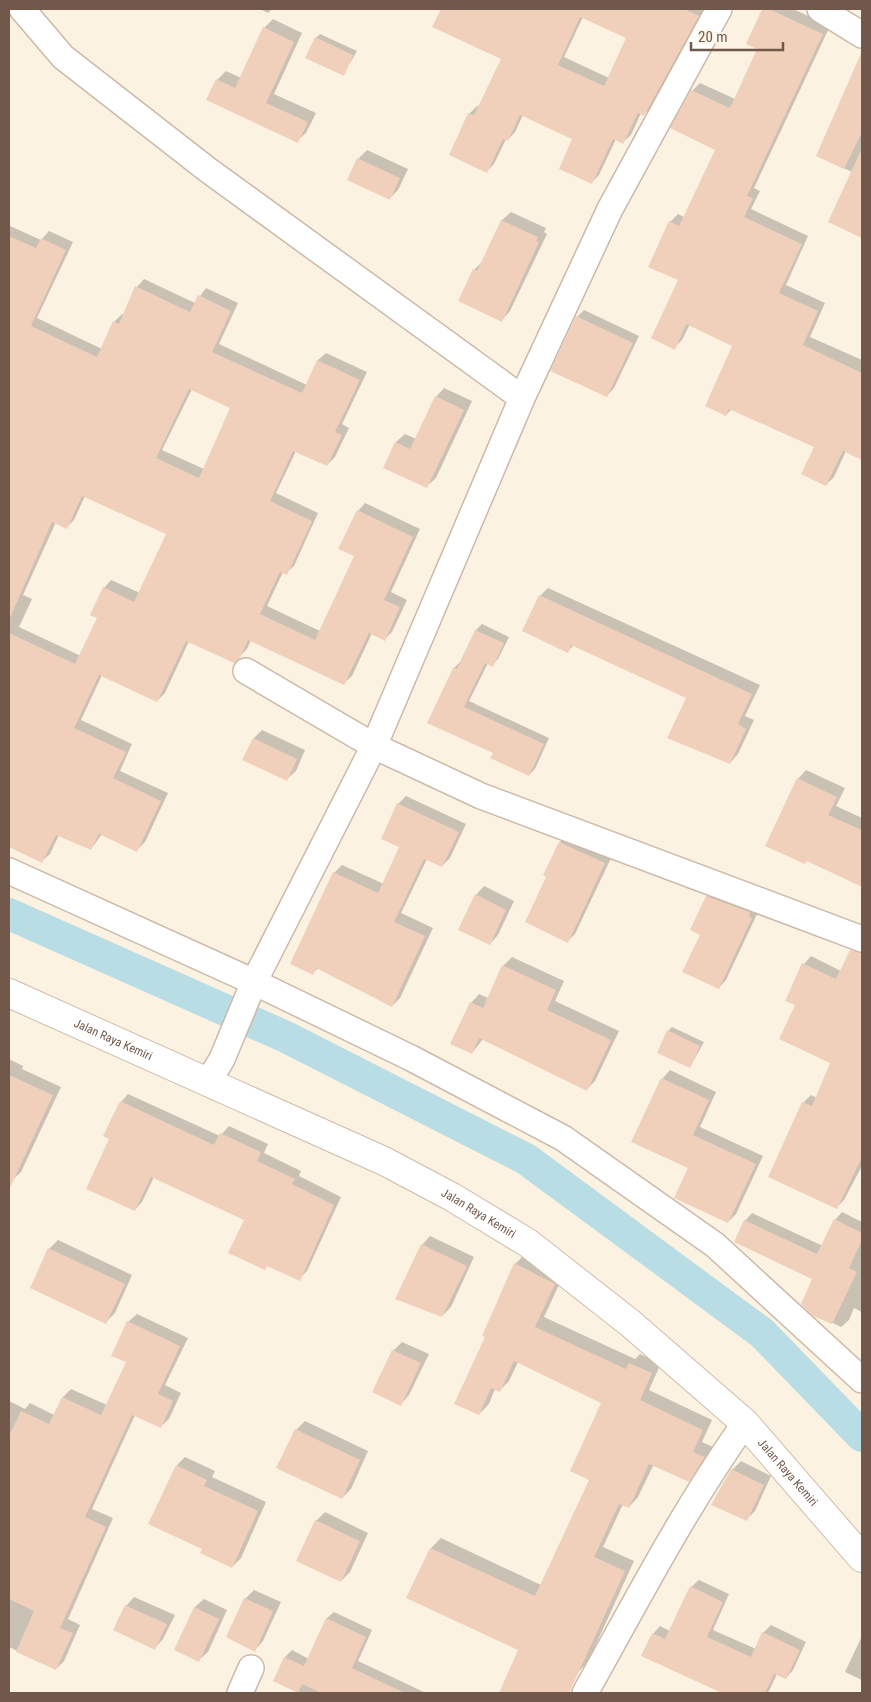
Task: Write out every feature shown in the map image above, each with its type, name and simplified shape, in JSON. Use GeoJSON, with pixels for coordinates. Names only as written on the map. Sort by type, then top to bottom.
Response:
{"type":"FeatureCollection","features":[{"type":"Feature","properties":{"kind":"main road","name":"Jalan Raya Kemiri"},"geometry":{"type":"LineString","coordinates":[[9,993],[384,1160],[452,1197],[528,1243],[630,1323],[744,1423],[862,1558]]}},
{"type":"Feature","properties":{"kind":"street"},"geometry":{"type":"LineString","coordinates":[[22,9],[70,63],[208,170],[522,398]]}},
{"type":"Feature","properties":{"kind":"street"},"geometry":{"type":"LineString","coordinates":[[208,1082],[222,1059],[252,989],[374,746],[522,398],[610,210],[719,9]]}},
{"type":"Feature","properties":{"kind":"street"},"geometry":{"type":"LineString","coordinates":[[820,9],[862,35]]}},
{"type":"Feature","properties":{"kind":"street"},"geometry":{"type":"LineString","coordinates":[[246,671],[374,746],[481,796],[862,939]]}},
{"type":"Feature","properties":{"kind":"street"},"geometry":{"type":"LineString","coordinates":[[9,871],[252,989],[411,1058],[563,1138],[715,1245],[862,1380]]}},
{"type":"Feature","properties":{"kind":"street"},"geometry":{"type":"LineString","coordinates":[[585,1693],[688,1508],[711,1470],[744,1423]]}},
{"type":"Feature","properties":{"kind":"street"},"geometry":{"type":"LineString","coordinates":[[240,1693],[251,1668]]}},
{"type":"Feature","properties":{"kind":"building"},"geometry":{"type":"Polygon","coordinates":[[[441,9],[684,9],[699,16],[644,116],[638,113],[623,144],[613,139],[592,184],[559,169],[572,139],[520,115],[508,141],[503,139],[487,173],[449,155],[468,113],[474,115],[501,59],[432,27],[441,9]],[[580,17],[558,65],[604,86],[626,38],[580,17]]]}},
{"type":"Feature","properties":{"kind":"building"},"geometry":{"type":"Polygon","coordinates":[[[762,9],[769,9],[823,34],[747,196],[753,198],[744,217],[802,244],[779,293],[818,311],[803,345],[862,373],[862,460],[843,451],[826,486],[801,474],[814,447],[729,409],[726,416],[705,406],[732,346],[686,324],[675,350],[651,338],[678,280],[648,267],[669,221],[679,226],[715,150],[670,128],[691,90],[730,108],[757,49],[746,44],[762,9]]]}},
{"type":"Feature","properties":{"kind":"building"},"geometry":{"type":"Polygon","coordinates":[[[263,27],[294,42],[266,103],[308,122],[298,143],[206,100],[216,79],[235,88],[263,27]]]}},
{"type":"Feature","properties":{"kind":"building"},"geometry":{"type":"Polygon","coordinates":[[[315,37],[353,55],[344,76],[305,58],[315,37]]]}},
{"type":"Feature","properties":{"kind":"building"},"geometry":{"type":"Polygon","coordinates":[[[862,51],[862,132],[844,169],[816,156],[862,51]]]}},
{"type":"Feature","properties":{"kind":"building"},"geometry":{"type":"Polygon","coordinates":[[[862,148],[862,238],[828,222],[862,148]]]}},
{"type":"Feature","properties":{"kind":"building"},"geometry":{"type":"Polygon","coordinates":[[[357,158],[400,178],[390,200],[347,180],[357,158]]]}},
{"type":"Feature","properties":{"kind":"building"},"geometry":{"type":"Polygon","coordinates":[[[501,220],[538,237],[536,241],[539,242],[502,322],[458,301],[473,269],[477,271],[501,220]]]}},
{"type":"Feature","properties":{"kind":"building"},"geometry":{"type":"Polygon","coordinates":[[[9,236],[36,248],[41,238],[66,250],[31,326],[97,357],[113,321],[119,324],[135,286],[190,312],[198,295],[231,311],[212,352],[302,393],[317,360],[360,380],[335,432],[342,435],[327,466],[293,451],[270,501],[312,521],[287,575],[280,572],[260,614],[315,640],[354,556],[338,549],[357,510],[413,537],[384,600],[400,607],[385,641],[369,633],[344,685],[248,640],[240,658],[234,663],[186,641],[157,702],[99,675],[74,728],[126,752],[113,778],[161,801],[137,852],[99,834],[91,850],[56,835],[42,863],[9,847],[9,633],[75,664],[97,618],[90,615],[103,587],[134,602],[166,534],[82,496],[67,529],[52,522],[9,620],[9,236]],[[189,389],[156,458],[199,478],[230,408],[189,389]]]}},
{"type":"Feature","properties":{"kind":"building"},"geometry":{"type":"Polygon","coordinates":[[[576,316],[633,343],[607,397],[550,371],[576,316]]]}},
{"type":"Feature","properties":{"kind":"building"},"geometry":{"type":"Polygon","coordinates":[[[435,396],[464,410],[427,488],[383,468],[395,442],[410,449],[435,396]]]}},
{"type":"Feature","properties":{"kind":"building"},"geometry":{"type":"Polygon","coordinates":[[[539,595],[752,694],[738,724],[746,729],[730,764],[667,738],[686,698],[571,645],[568,653],[522,631],[539,595]]]}},
{"type":"Feature","properties":{"kind":"building"},"geometry":{"type":"Polygon","coordinates":[[[475,630],[504,643],[493,667],[485,663],[464,707],[544,744],[529,776],[490,758],[493,753],[427,723],[453,668],[457,669],[475,630]]]}},
{"type":"Feature","properties":{"kind":"building"},"geometry":{"type":"Polygon","coordinates":[[[253,738],[297,759],[287,781],[242,760],[253,738]]]}},
{"type":"Feature","properties":{"kind":"building"},"geometry":{"type":"Polygon","coordinates":[[[797,778],[837,797],[828,815],[862,830],[862,887],[807,861],[805,864],[765,846],[797,778]]]}},
{"type":"Feature","properties":{"kind":"building"},"geometry":{"type":"Polygon","coordinates":[[[397,803],[459,832],[442,867],[424,859],[394,922],[425,936],[392,1007],[316,968],[313,975],[290,964],[333,872],[378,893],[399,847],[381,839],[397,803]]]}},
{"type":"Feature","properties":{"kind":"building"},"geometry":{"type":"Polygon","coordinates":[[[559,842],[605,863],[568,943],[525,922],[546,877],[543,875],[559,842]]]}},
{"type":"Feature","properties":{"kind":"building"},"geometry":{"type":"Polygon","coordinates":[[[475,894],[506,910],[490,945],[458,930],[475,894]]]}},
{"type":"Feature","properties":{"kind":"building"},"geometry":{"type":"Polygon","coordinates":[[[706,896],[750,912],[749,916],[752,918],[719,989],[682,972],[700,935],[690,930],[706,896]]]}},
{"type":"Feature","properties":{"kind":"building"},"geometry":{"type":"Polygon","coordinates":[[[850,950],[862,953],[862,1157],[837,1209],[768,1177],[802,1102],[812,1106],[830,1063],[779,1039],[795,1005],[785,1001],[802,963],[836,979],[850,950]]]}},
{"type":"Feature","properties":{"kind":"building"},"geometry":{"type":"Polygon","coordinates":[[[502,965],[556,990],[547,1010],[611,1040],[587,1091],[479,1038],[472,1054],[450,1044],[470,1002],[483,1008],[502,965]]]}},
{"type":"Feature","properties":{"kind":"building"},"geometry":{"type":"Polygon","coordinates":[[[667,1030],[700,1046],[690,1068],[657,1053],[667,1030]]]}},
{"type":"Feature","properties":{"kind":"building"},"geometry":{"type":"Polygon","coordinates":[[[9,1075],[53,1095],[9,1190],[9,1075]]]}},
{"type":"Feature","properties":{"kind":"building"},"geometry":{"type":"Polygon","coordinates":[[[661,1078],[709,1100],[693,1135],[756,1164],[728,1223],[674,1198],[688,1168],[631,1142],[661,1078]]]}},
{"type":"Feature","properties":{"kind":"building"},"geometry":{"type":"Polygon","coordinates":[[[120,1101],[214,1145],[220,1133],[261,1152],[257,1161],[295,1179],[292,1184],[334,1205],[300,1281],[267,1266],[265,1270],[228,1253],[244,1220],[151,1177],[135,1211],[86,1189],[109,1139],[103,1136],[120,1101]]]}},
{"type":"Feature","properties":{"kind":"building"},"geometry":{"type":"Polygon","coordinates":[[[834,1219],[862,1233],[862,1240],[849,1268],[857,1272],[832,1324],[813,1316],[801,1304],[812,1279],[734,1242],[744,1220],[817,1254],[834,1219]]]}},
{"type":"Feature","properties":{"kind":"building"},"geometry":{"type":"Polygon","coordinates":[[[421,1244],[467,1266],[442,1317],[395,1299],[421,1244]]]}},
{"type":"Feature","properties":{"kind":"building"},"geometry":{"type":"Polygon","coordinates":[[[48,1248],[125,1284],[106,1324],[30,1288],[48,1248]]]}},
{"type":"Feature","properties":{"kind":"building"},"geometry":{"type":"Polygon","coordinates":[[[514,1263],[555,1284],[535,1327],[626,1369],[629,1363],[652,1373],[640,1400],[703,1430],[693,1452],[705,1457],[689,1482],[649,1464],[629,1508],[619,1504],[594,1557],[625,1571],[569,1693],[499,1693],[518,1650],[406,1598],[430,1548],[535,1596],[589,1480],[570,1471],[601,1403],[514,1361],[500,1392],[491,1388],[479,1415],[454,1404],[485,1337],[482,1336],[514,1263]]]}},
{"type":"Feature","properties":{"kind":"building"},"geometry":{"type":"Polygon","coordinates":[[[127,1321],[180,1346],[158,1394],[173,1401],[161,1428],[132,1415],[85,1517],[106,1527],[60,1628],[73,1633],[56,1670],[16,1652],[34,1611],[9,1599],[9,1436],[21,1411],[49,1424],[62,1397],[101,1415],[126,1362],[111,1356],[127,1321]]]}},
{"type":"Feature","properties":{"kind":"building"},"geometry":{"type":"Polygon","coordinates":[[[392,1350],[421,1363],[401,1406],[372,1392],[392,1350]]]}},
{"type":"Feature","properties":{"kind":"building"},"geometry":{"type":"Polygon","coordinates":[[[295,1429],[360,1460],[342,1499],[276,1468],[295,1429]]]}},
{"type":"Feature","properties":{"kind":"building"},"geometry":{"type":"Polygon","coordinates":[[[176,1465],[207,1480],[204,1486],[258,1511],[232,1568],[200,1553],[202,1549],[148,1524],[176,1465]]]}},
{"type":"Feature","properties":{"kind":"building"},"geometry":{"type":"Polygon","coordinates":[[[731,1469],[764,1485],[747,1521],[711,1505],[731,1469]]]}},
{"type":"Feature","properties":{"kind":"building"},"geometry":{"type":"Polygon","coordinates":[[[315,1520],[360,1541],[341,1582],[296,1561],[315,1520]]]}},
{"type":"Feature","properties":{"kind":"building"},"geometry":{"type":"Polygon","coordinates":[[[690,1586],[723,1602],[707,1637],[751,1657],[762,1632],[800,1650],[786,1679],[774,1674],[765,1693],[722,1693],[641,1656],[652,1633],[665,1639],[690,1586]]]}},
{"type":"Feature","properties":{"kind":"building"},"geometry":{"type":"Polygon","coordinates":[[[244,1598],[273,1611],[255,1652],[226,1637],[244,1598]]]}},
{"type":"Feature","properties":{"kind":"building"},"geometry":{"type":"Polygon","coordinates":[[[125,1605],[167,1624],[155,1650],[113,1630],[125,1605]]]}},
{"type":"Feature","properties":{"kind":"building"},"geometry":{"type":"Polygon","coordinates":[[[194,1607],[219,1619],[199,1662],[174,1650],[194,1607]]]}},
{"type":"Feature","properties":{"kind":"building"},"geometry":{"type":"Polygon","coordinates":[[[326,1618],[366,1637],[352,1668],[405,1693],[321,1693],[302,1684],[298,1693],[273,1681],[284,1657],[304,1666],[326,1618]]]}},
{"type":"Feature","properties":{"kind":"waterway"},"geometry":{"type":"LineString","coordinates":[[9,914],[286,1037],[526,1159],[762,1333],[862,1436]]}}]}
